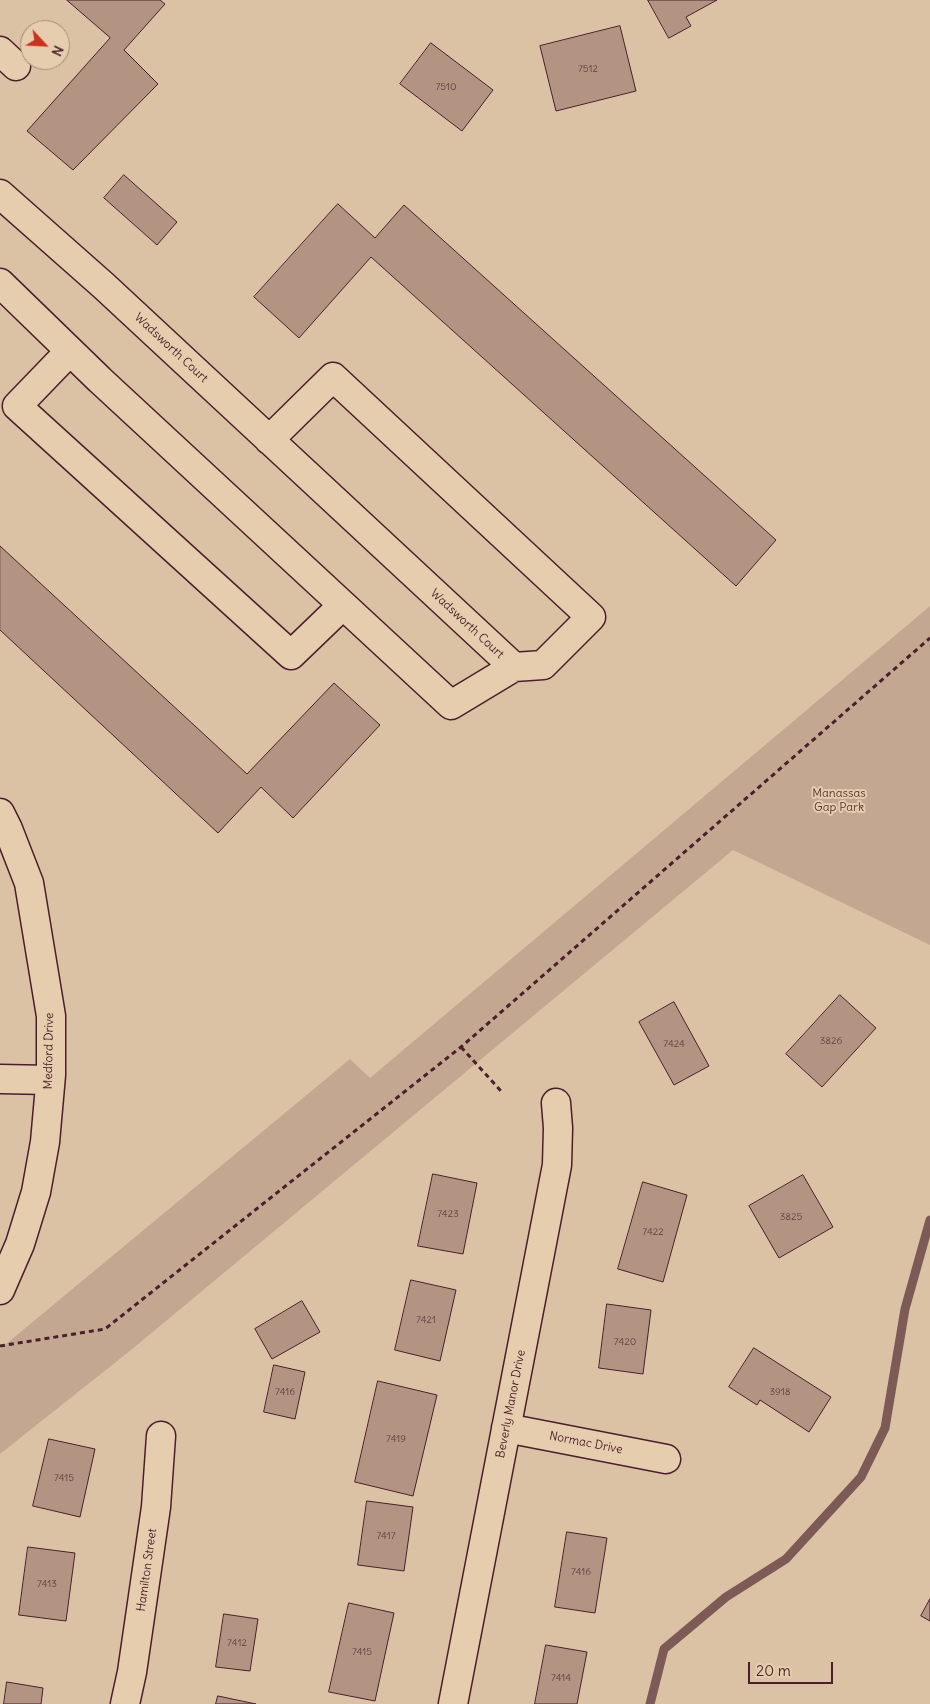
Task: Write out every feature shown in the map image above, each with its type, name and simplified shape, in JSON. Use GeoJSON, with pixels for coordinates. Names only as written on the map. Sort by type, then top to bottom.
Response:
{"type":"FeatureCollection","features":[{"type":"Feature","properties":{"kind":"street","name":"Wadsworth Court"},"geometry":{"type":"LineString","coordinates":[[0,194],[104,286],[514,667],[451,705],[70,351],[0,283]]}},
{"type":"Feature","properties":{"kind":"street"},"geometry":{"type":"LineString","coordinates":[[70,351],[17,406],[291,655],[343,605]]}},
{"type":"Feature","properties":{"kind":"street"},"geometry":{"type":"LineString","coordinates":[[269,440],[334,377],[591,616],[543,665],[514,667]]}},
{"type":"Feature","properties":{"kind":"street","name":"Medford Drive"},"geometry":{"type":"LineString","coordinates":[[0,812],[28,883],[51,1016],[50,1080],[45,1142],[36,1192],[20,1244],[0,1290]]}},
{"type":"Feature","properties":{"kind":"street"},"geometry":{"type":"LineString","coordinates":[[0,1079],[50,1080]]}},
{"type":"Feature","properties":{"kind":"street","name":"Beverly Manor Drive"},"geometry":{"type":"LineString","coordinates":[[453,1704],[557,1165],[558,1128],[556,1103]]}},
{"type":"Feature","properties":{"kind":"street","name":"Normac Drive"},"geometry":{"type":"LineString","coordinates":[[506,1428],[666,1459]]}},
{"type":"Feature","properties":{"kind":"street","name":"Hamilton Street"},"geometry":{"type":"LineString","coordinates":[[125,1704],[132,1672],[156,1507],[161,1436]]}},
{"type":"Feature","properties":{"kind":"path"},"geometry":{"type":"LineString","coordinates":[[0,1346],[105,1329],[461,1047],[930,638]]}},
{"type":"Feature","properties":{"kind":"path"},"geometry":{"type":"LineString","coordinates":[[461,1047],[501,1092]]}},
{"type":"Feature","properties":{"kind":"green space","name":"Manassas Gap Park"},"geometry":{"type":"Polygon","coordinates":[[[930,606],[930,945],[733,850],[131,1350],[0,1454],[0,1349],[350,1059],[370,1078],[930,606]]]}},
{"type":"Feature","properties":{"kind":"building"},"geometry":{"type":"Polygon","coordinates":[[[67,0],[160,0],[165,4],[124,50],[158,84],[73,170],[27,131],[110,38],[67,0]]]}},
{"type":"Feature","properties":{"kind":"building"},"geometry":{"type":"Polygon","coordinates":[[[648,0],[717,0],[686,17],[691,26],[669,38],[648,0]]]}},
{"type":"Feature","properties":{"kind":"building"},"geometry":{"type":"Polygon","coordinates":[[[620,26],[636,91],[556,111],[540,46],[620,26]]]}},
{"type":"Feature","properties":{"kind":"building"},"geometry":{"type":"Polygon","coordinates":[[[431,43],[493,90],[462,131],[400,84],[431,43]]]}},
{"type":"Feature","properties":{"kind":"building"},"geometry":{"type":"Polygon","coordinates":[[[124,175],[177,222],[157,245],[104,198],[124,175]]]}},
{"type":"Feature","properties":{"kind":"building"},"geometry":{"type":"Polygon","coordinates":[[[338,204],[375,238],[404,205],[776,540],[736,586],[371,257],[299,338],[254,297],[338,204]]]}},
{"type":"Feature","properties":{"kind":"building"},"geometry":{"type":"Polygon","coordinates":[[[0,546],[247,774],[334,683],[380,725],[293,818],[261,787],[218,833],[0,630],[0,546]]]}},
{"type":"Feature","properties":{"kind":"building"},"geometry":{"type":"Polygon","coordinates":[[[840,995],[876,1028],[822,1087],[786,1054],[840,995]]]}},
{"type":"Feature","properties":{"kind":"building"},"geometry":{"type":"Polygon","coordinates":[[[674,1002],[709,1066],[674,1085],[639,1022],[674,1002]]]}},
{"type":"Feature","properties":{"kind":"building"},"geometry":{"type":"Polygon","coordinates":[[[433,1174],[477,1183],[463,1254],[418,1246],[433,1174]]]}},
{"type":"Feature","properties":{"kind":"building"},"geometry":{"type":"Polygon","coordinates":[[[803,1175],[833,1227],[779,1258],[749,1206],[803,1175]]]}},
{"type":"Feature","properties":{"kind":"building"},"geometry":{"type":"Polygon","coordinates":[[[643,1182],[687,1195],[663,1282],[618,1269],[643,1182]]]}},
{"type":"Feature","properties":{"kind":"building"},"geometry":{"type":"Polygon","coordinates":[[[411,1280],[456,1290],[440,1361],[395,1350],[411,1280]]]}},
{"type":"Feature","properties":{"kind":"building"},"geometry":{"type":"Polygon","coordinates":[[[302,1301],[320,1332],[272,1359],[255,1329],[302,1301]]]}},
{"type":"Feature","properties":{"kind":"building"},"geometry":{"type":"Polygon","coordinates":[[[607,1304],[651,1310],[643,1374],[599,1368],[607,1304]]]}},
{"type":"Feature","properties":{"kind":"building"},"geometry":{"type":"Polygon","coordinates":[[[754,1348],[831,1397],[809,1432],[760,1400],[757,1405],[729,1387],[754,1348]]]}},
{"type":"Feature","properties":{"kind":"building"},"geometry":{"type":"Polygon","coordinates":[[[274,1365],[305,1372],[295,1419],[264,1412],[274,1365]]]}},
{"type":"Feature","properties":{"kind":"building"},"geometry":{"type":"Polygon","coordinates":[[[378,1381],[437,1395],[413,1496],[355,1482],[378,1381]]]}},
{"type":"Feature","properties":{"kind":"building"},"geometry":{"type":"Polygon","coordinates":[[[49,1439],[95,1449],[80,1517],[33,1506],[49,1439]]]}},
{"type":"Feature","properties":{"kind":"building"},"geometry":{"type":"Polygon","coordinates":[[[367,1501],[413,1507],[404,1571],[358,1565],[367,1501]]]}},
{"type":"Feature","properties":{"kind":"building"},"geometry":{"type":"Polygon","coordinates":[[[567,1532],[607,1538],[595,1613],[555,1607],[567,1532]]]}},
{"type":"Feature","properties":{"kind":"building"},"geometry":{"type":"Polygon","coordinates":[[[28,1547],[75,1553],[66,1621],[19,1615],[28,1547]]]}},
{"type":"Feature","properties":{"kind":"building"},"geometry":{"type":"Polygon","coordinates":[[[930,1599],[930,1621],[921,1616],[930,1599]]]}},
{"type":"Feature","properties":{"kind":"building"},"geometry":{"type":"Polygon","coordinates":[[[349,1603],[394,1613],[375,1701],[329,1692],[349,1603]]]}},
{"type":"Feature","properties":{"kind":"building"},"geometry":{"type":"Polygon","coordinates":[[[224,1614],[258,1619],[250,1671],[216,1667],[224,1614]]]}},
{"type":"Feature","properties":{"kind":"building"},"geometry":{"type":"Polygon","coordinates":[[[546,1645],[587,1652],[577,1704],[535,1704],[546,1645]]]}},
{"type":"Feature","properties":{"kind":"building"},"geometry":{"type":"Polygon","coordinates":[[[7,1682],[43,1688],[41,1704],[4,1704],[7,1682]]]}},
{"type":"Feature","properties":{"kind":"building"},"geometry":{"type":"Polygon","coordinates":[[[218,1696],[256,1704],[216,1704],[218,1696]]]}},
{"type":"Feature","properties":{"kind":"waterway"},"geometry":{"type":"LineString","coordinates":[[650,1704],[664,1649],[726,1597],[786,1559],[861,1477],[885,1428],[905,1309],[930,1220]]}}]}
